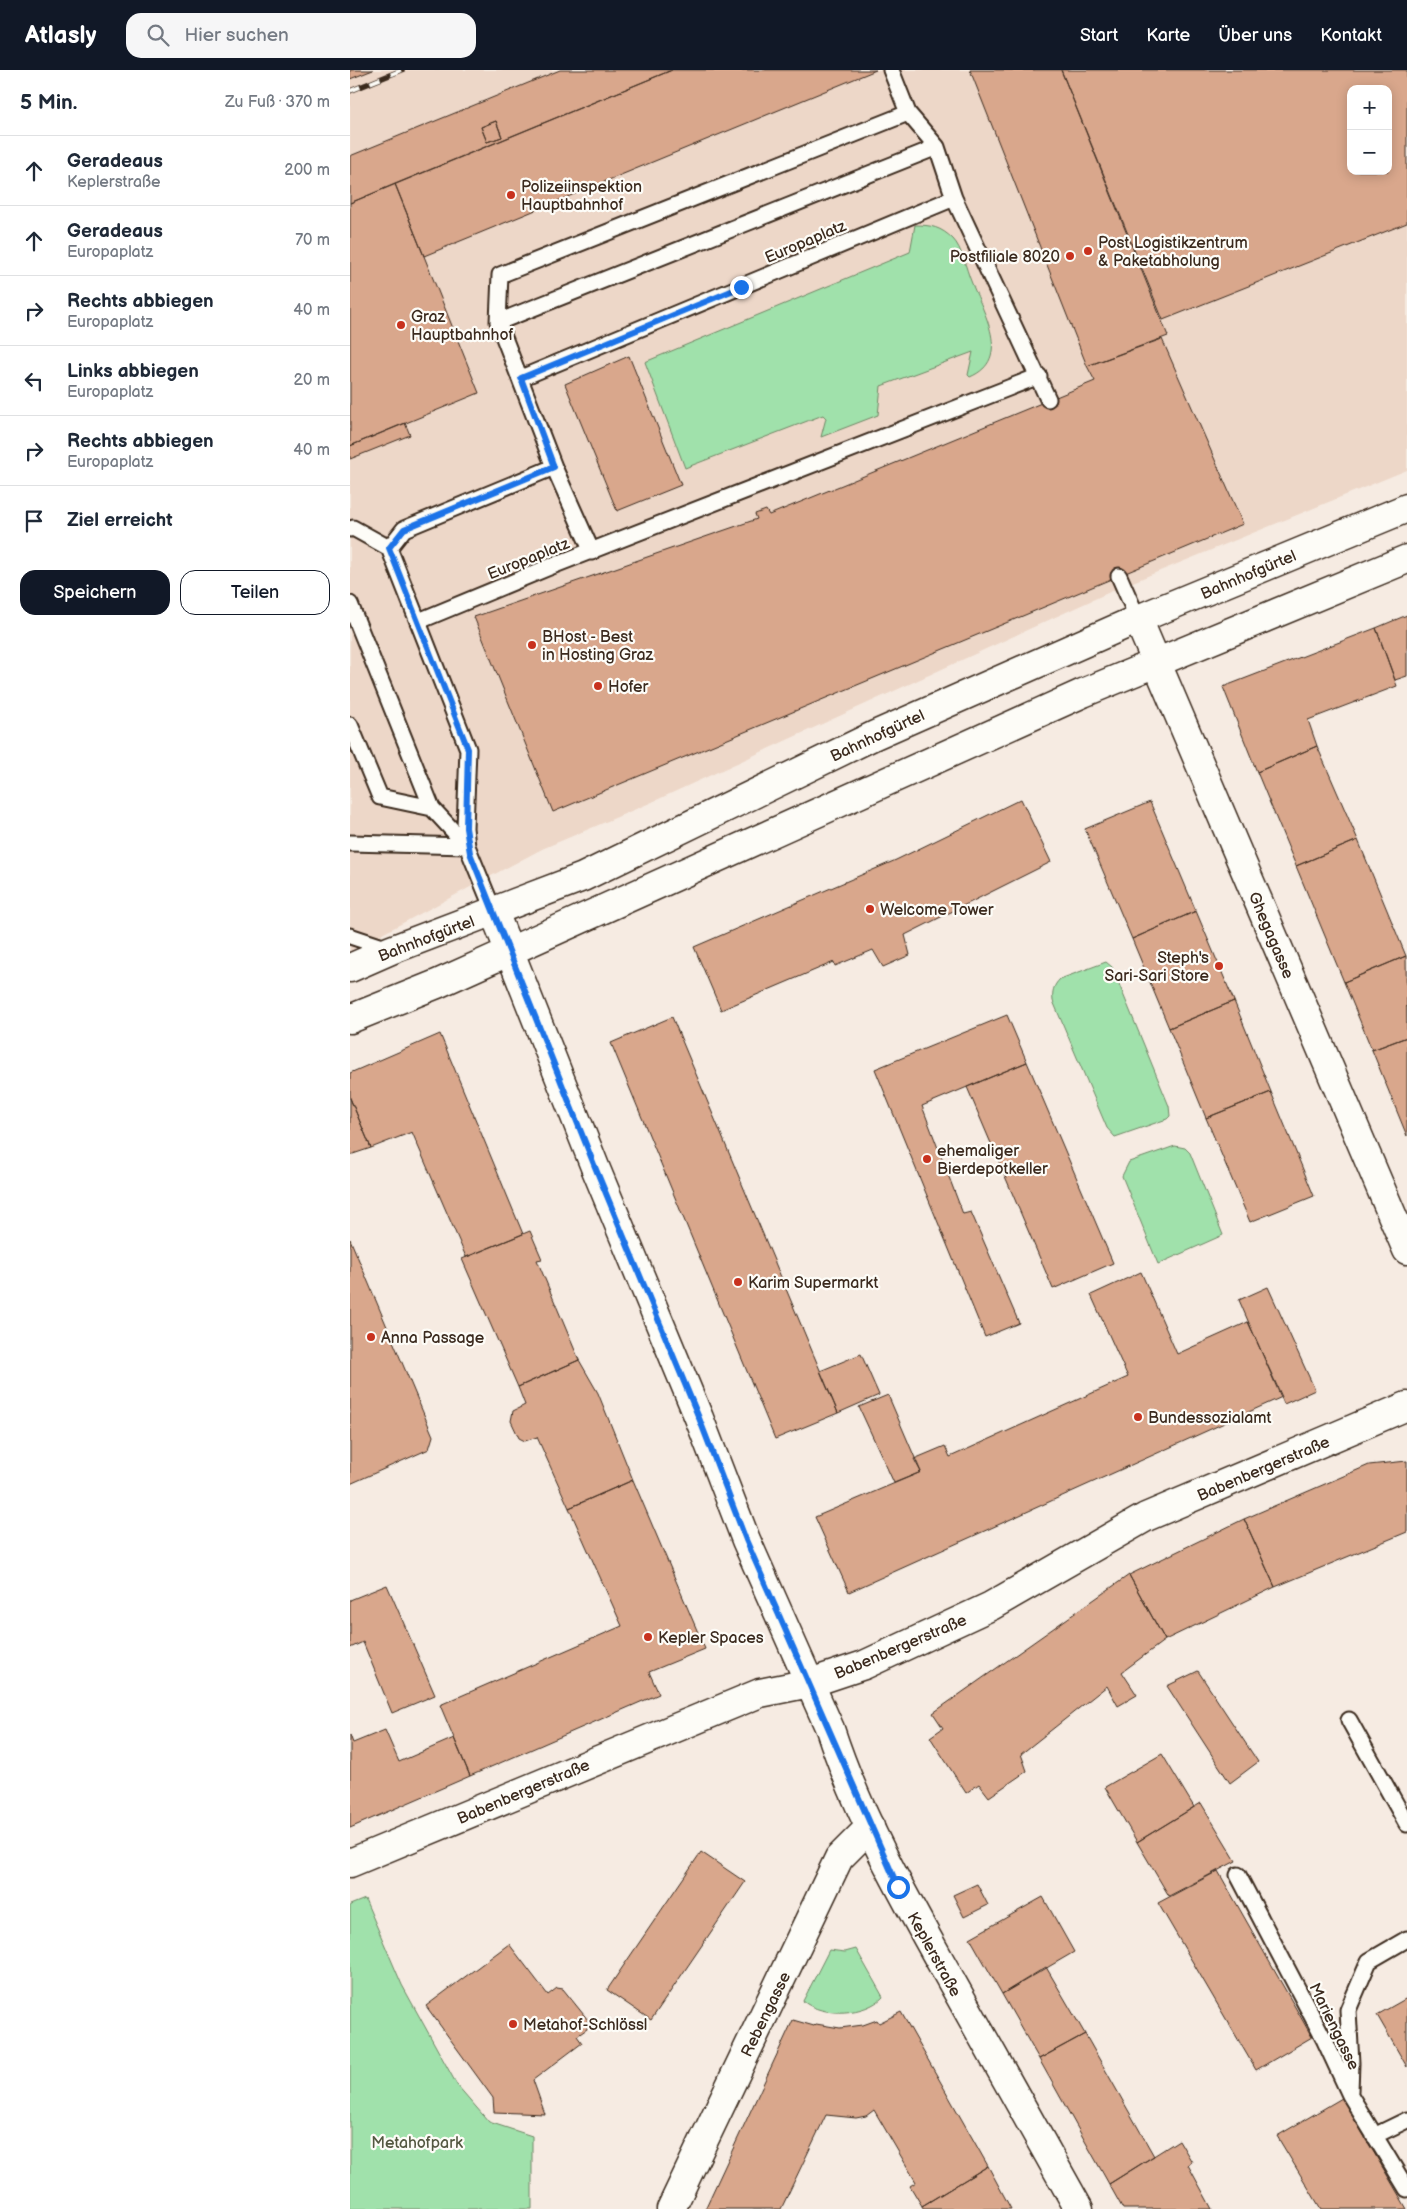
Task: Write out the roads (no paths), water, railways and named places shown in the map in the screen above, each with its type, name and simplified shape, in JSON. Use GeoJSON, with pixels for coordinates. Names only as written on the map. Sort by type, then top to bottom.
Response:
{"type":"FeatureCollection","features":[{"type":"Feature","properties":{"kind":"main road","name":"Bahnhofgürtel"},"geometry":{"type":"LineString","coordinates":[[350,968],[391,950],[583,877],[875,735],[1138,620],[1407,508]]}},
{"type":"Feature","properties":{"kind":"main road"},"geometry":{"type":"LineString","coordinates":[[350,1019],[437,984],[1083,693],[1407,559]]}},
{"type":"Feature","properties":{"kind":"main road","name":"Ghegagasse"},"geometry":{"type":"LineString","coordinates":[[1138,620],[1407,1250]]}},
{"type":"Feature","properties":{"kind":"main road","name":"Keplerstraße"},"geometry":{"type":"LineString","coordinates":[[494,912],[699,1418],[746,1540],[810,1683],[870,1827],[898,1887],[1079,2209]]}},
{"type":"Feature","properties":{"kind":"main road","name":"Babenbergerstraße"},"geometry":{"type":"LineString","coordinates":[[350,1863],[760,1693],[810,1683],[864,1665],[991,1606],[1146,1517],[1407,1406]]}},
{"type":"Feature","properties":{"kind":"main road","name":"Rebengasse"},"geometry":{"type":"LineString","coordinates":[[671,2209],[839,1858],[870,1827]]}},
{"type":"Feature","properties":{"kind":"lane"},"geometry":{"type":"LineString","coordinates":[[891,70],[908,113],[937,147],[954,198],[1039,376],[1048,399]]}},
{"type":"Feature","properties":{"kind":"lane"},"geometry":{"type":"LineString","coordinates":[[521,378],[498,322],[500,275],[908,113]]}},
{"type":"Feature","properties":{"kind":"lane"},"geometry":{"type":"LineString","coordinates":[[498,322],[937,147]]}},
{"type":"Feature","properties":{"kind":"lane","name":"Europaplatz"},"geometry":{"type":"LineString","coordinates":[[419,621],[546,568],[592,552],[554,467],[521,378],[954,198]]}},
{"type":"Feature","properties":{"kind":"lane"},"geometry":{"type":"LineString","coordinates":[[592,552],[1039,376]]}},
{"type":"Feature","properties":{"kind":"lane"},"geometry":{"type":"LineString","coordinates":[[389,548],[404,529],[554,467]]}},
{"type":"Feature","properties":{"kind":"lane"},"geometry":{"type":"LineString","coordinates":[[350,529],[353,528],[389,548],[468,749],[467,846],[494,912]]}},
{"type":"Feature","properties":{"kind":"lane"},"geometry":{"type":"LineString","coordinates":[[1119,576],[1138,620]]}},
{"type":"Feature","properties":{"kind":"lane"},"geometry":{"type":"LineString","coordinates":[[350,604],[432,808],[467,846]]}},
{"type":"Feature","properties":{"kind":"lane"},"geometry":{"type":"LineString","coordinates":[[350,725],[380,797],[432,808]]}},
{"type":"Feature","properties":{"kind":"lane"},"geometry":{"type":"LineString","coordinates":[[350,843],[467,846]]}},
{"type":"Feature","properties":{"kind":"lane"},"geometry":{"type":"LineString","coordinates":[[350,936],[391,950]]}},
{"type":"Feature","properties":{"kind":"lane"},"geometry":{"type":"LineString","coordinates":[[1349,1720],[1407,1824]]}},
{"type":"Feature","properties":{"kind":"lane","name":"Mariengasse"},"geometry":{"type":"LineString","coordinates":[[1238,1875],[1324,2039],[1350,2095],[1407,2189]]}},
{"type":"Feature","properties":{"kind":"lane"},"geometry":{"type":"LineString","coordinates":[[1350,2095],[1351,2063],[1348,2010],[1369,1961],[1407,1939]]}},
{"type":"Feature","properties":{"kind":"lane"},"geometry":{"type":"LineString","coordinates":[[1374,2136],[1407,2120]]}},
{"type":"Feature","properties":{"kind":"railway"},"geometry":{"type":"LineString","coordinates":[[350,91],[402,70]]}},
{"type":"Feature","properties":{"kind":"place","name":"Polizeiinspektion Hauptbahnhof"},"geometry":{"type":"Point","coordinates":[511,195]}},
{"type":"Feature","properties":{"kind":"place","name":"Post Logistikzentrum & Paketabholung"},"geometry":{"type":"Point","coordinates":[1088,251]}},
{"type":"Feature","properties":{"kind":"place","name":"Postfiliale 8020"},"geometry":{"type":"Point","coordinates":[1070,256]}},
{"type":"Feature","properties":{"kind":"place","name":"Graz Hauptbahnhof"},"geometry":{"type":"Point","coordinates":[401,325]}},
{"type":"Feature","properties":{"kind":"place","name":"BHost - Best in Hosting Graz"},"geometry":{"type":"Point","coordinates":[532,645]}},
{"type":"Feature","properties":{"kind":"place","name":"Hofer"},"geometry":{"type":"Point","coordinates":[598,686]}},
{"type":"Feature","properties":{"kind":"place","name":"Welcome Tower"},"geometry":{"type":"Point","coordinates":[870,909]}},
{"type":"Feature","properties":{"kind":"place","name":"Steph's Sari-Sari Store"},"geometry":{"type":"Point","coordinates":[1219,966]}},
{"type":"Feature","properties":{"kind":"place","name":"ehemaliger Bierdepotkeller"},"geometry":{"type":"Point","coordinates":[927,1159]}},
{"type":"Feature","properties":{"kind":"place","name":"Karim Supermarkt"},"geometry":{"type":"Point","coordinates":[738,1282]}},
{"type":"Feature","properties":{"kind":"place","name":"Anna Passage"},"geometry":{"type":"Point","coordinates":[371,1337]}},
{"type":"Feature","properties":{"kind":"place","name":"Bundessozialamt"},"geometry":{"type":"Point","coordinates":[1138,1417]}},
{"type":"Feature","properties":{"kind":"place","name":"Kepler Spaces"},"geometry":{"type":"Point","coordinates":[648,1637]}},
{"type":"Feature","properties":{"kind":"place","name":"Metahof-Schlössl"},"geometry":{"type":"Point","coordinates":[513,2024]}},
{"type":"Feature","properties":{"kind":"park label","name":"Metahofpark"},"geometry":{"type":"Point","coordinates":[417,2142]}}]}
